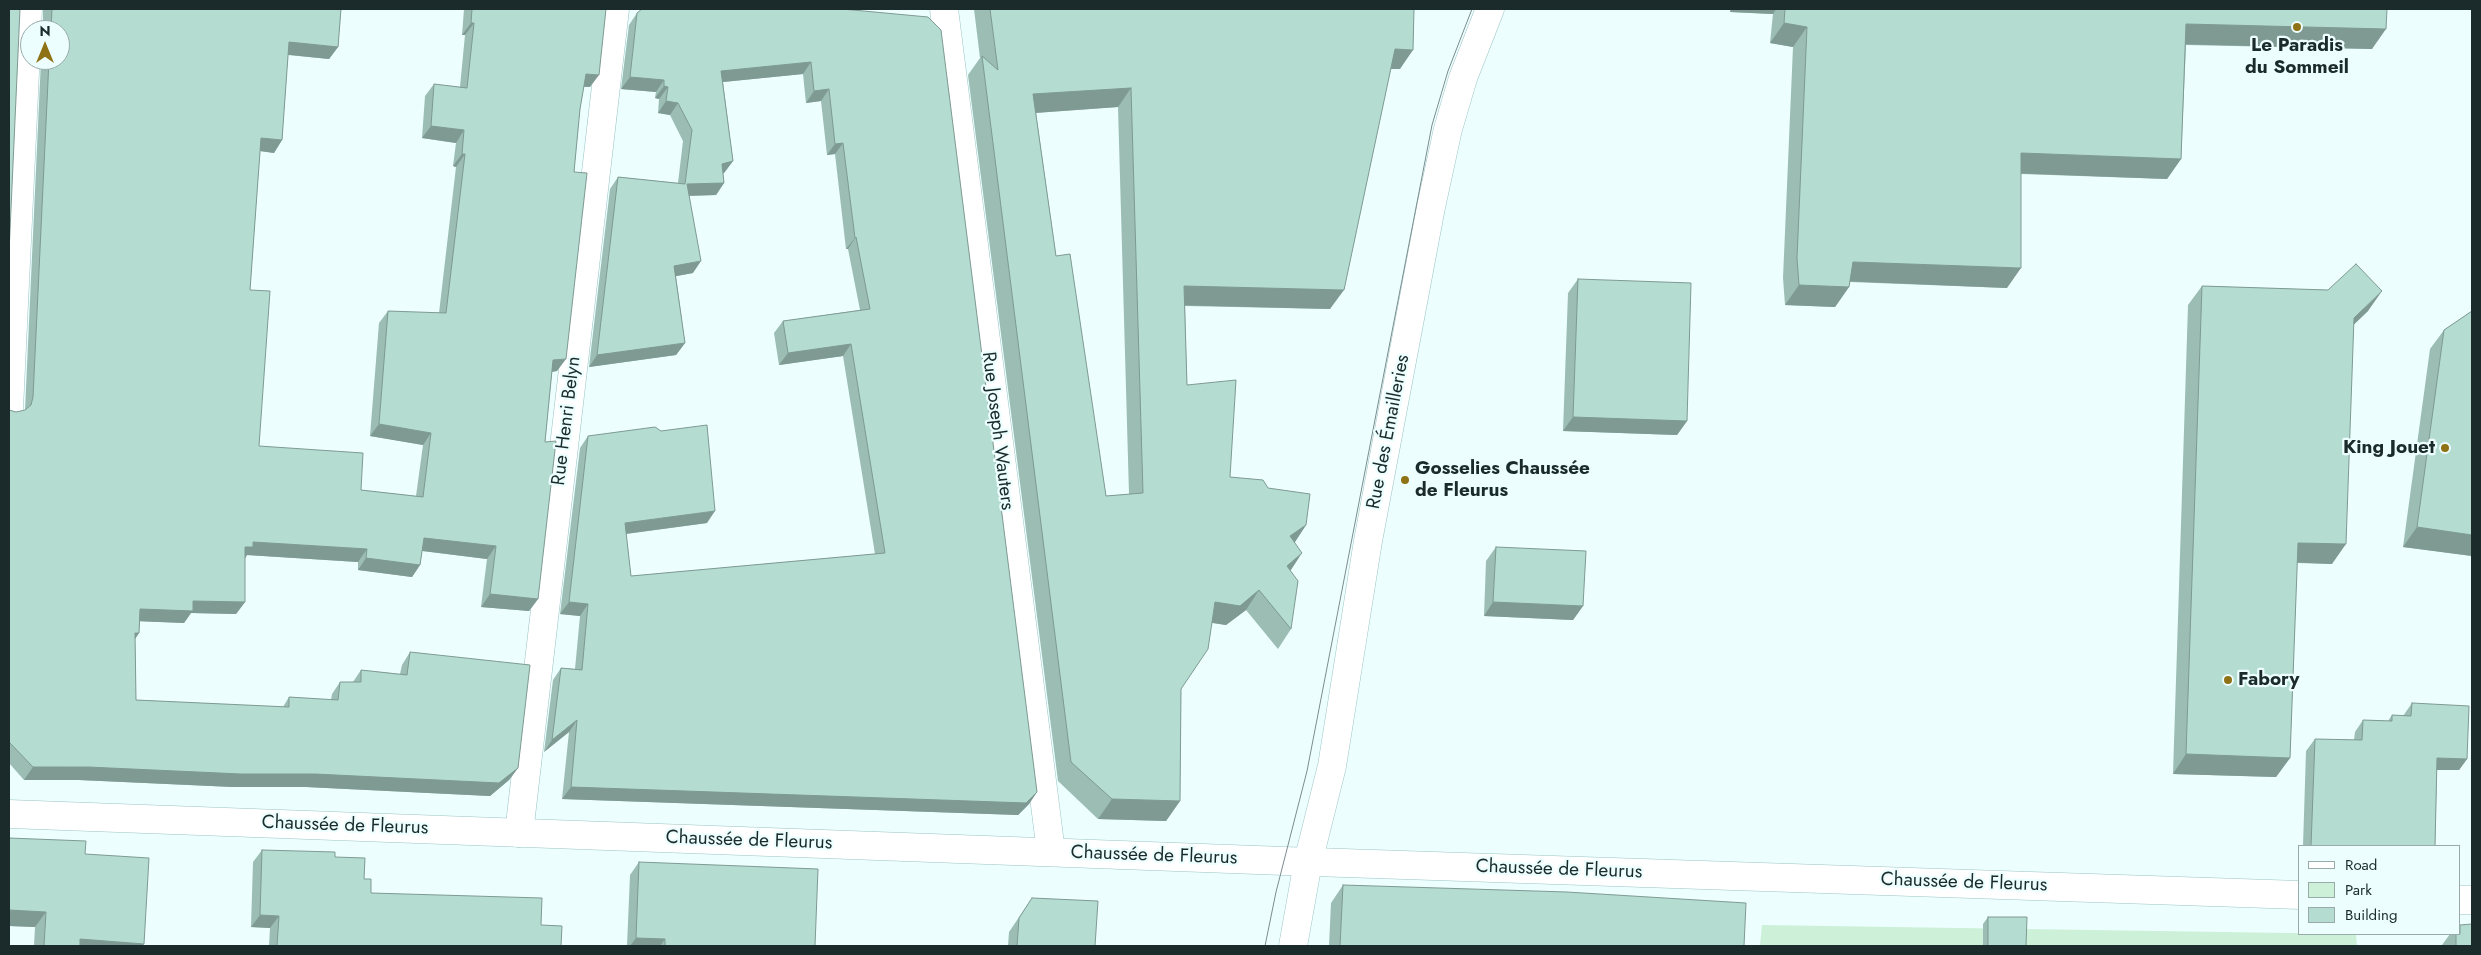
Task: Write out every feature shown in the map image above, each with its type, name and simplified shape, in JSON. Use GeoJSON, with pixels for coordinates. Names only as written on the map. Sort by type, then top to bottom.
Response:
{"type":"FeatureCollection","features":[{"type":"Feature","properties":{"kind":"street"},"geometry":{"type":"LineString","coordinates":[[9,409],[28,9]]}},
{"type":"Feature","properties":{"kind":"street","name":"Rue Henri Belyn"},"geometry":{"type":"LineString","coordinates":[[520,833],[615,9]]}},
{"type":"Feature","properties":{"kind":"street","name":"Rue Joseph Wauters"},"geometry":{"type":"LineString","coordinates":[[944,9],[1051,852]]}},
{"type":"Feature","properties":{"kind":"street","name":"Rue des Émailleries"},"geometry":{"type":"LineString","coordinates":[[1293,946],[1308,862],[1332,766],[1368,541],[1431,207],[1448,129],[1463,78],[1490,9]]}},
{"type":"Feature","properties":{"kind":"street","name":"Chaussée de Fleurus"},"geometry":{"type":"LineString","coordinates":[[9,814],[1308,862],[2298,894]]}},
{"type":"Feature","properties":{"kind":"green space"},"geometry":{"type":"Polygon","coordinates":[[[1762,925],[2356,935],[2357,946],[1760,946],[1762,925]]]}},
{"type":"Feature","properties":{"kind":"building"},"geometry":{"type":"Polygon","coordinates":[[[9,9],[20,9],[9,253],[9,9]]]}},
{"type":"Feature","properties":{"kind":"building"},"geometry":{"type":"Polygon","coordinates":[[[52,9],[341,9],[338,47],[289,42],[282,140],[261,138],[250,290],[270,291],[259,446],[363,453],[361,490],[423,497],[431,433],[379,424],[388,311],[446,313],[465,154],[462,154],[464,130],[431,126],[434,84],[467,88],[474,23],[471,23],[472,9],[606,9],[599,75],[586,74],[580,109],[574,172],[587,173],[566,359],[553,360],[545,442],[556,441],[538,599],[490,594],[496,546],[424,538],[420,565],[366,558],[367,549],[253,542],[253,547],[245,547],[245,602],[193,601],[193,611],[140,609],[139,633],[135,633],[136,700],[289,707],[289,697],[338,700],[340,682],[361,682],[361,670],[407,675],[410,652],[530,665],[518,768],[499,783],[315,774],[241,774],[88,767],[33,767],[9,742],[9,410],[16,412],[25,410],[31,405],[33,397],[49,70],[70,70],[70,20],[51,20],[52,9]]]}},
{"type":"Feature","properties":{"kind":"building"},"geometry":{"type":"Polygon","coordinates":[[[642,9],[842,9],[928,17],[941,30],[1037,792],[1026,803],[571,787],[577,720],[552,740],[561,668],[582,670],[588,604],[569,602],[588,436],[655,427],[661,431],[707,425],[715,511],[625,523],[631,576],[885,553],[851,344],[788,353],[783,321],[870,309],[855,238],[843,143],[835,144],[829,89],[814,91],[811,62],[721,71],[733,161],[722,164],[724,183],[687,184],[701,261],[674,266],[685,343],[597,355],[618,177],[685,184],[692,130],[678,103],[666,101],[668,87],[664,86],[664,80],[630,77],[637,13],[642,9]]]}},
{"type":"Feature","properties":{"kind":"building"},"geometry":{"type":"Polygon","coordinates":[[[990,9],[1414,9],[1413,50],[1395,49],[1344,290],[1184,286],[1187,385],[1236,380],[1230,477],[1263,480],[1268,488],[1310,494],[1306,525],[1290,536],[1302,553],[1287,566],[1298,581],[1291,629],[1259,590],[1240,606],[1215,602],[1208,649],[1181,689],[1180,801],[1112,799],[1071,762],[982,56],[998,70],[990,9]],[[1131,88],[1033,94],[1056,256],[1070,254],[1106,496],[1143,493],[1131,88]]]}},
{"type":"Feature","properties":{"kind":"building"},"geometry":{"type":"Polygon","coordinates":[[[1785,9],[2387,9],[2386,29],[2186,24],[2181,159],[2021,153],[2021,268],[1853,262],[1849,287],[1799,285],[1797,258],[1807,27],[1784,23],[1785,9]]]}},
{"type":"Feature","properties":{"kind":"building"},"geometry":{"type":"Polygon","coordinates":[[[2356,264],[2382,291],[2354,318],[2346,544],[2298,543],[2290,758],[2186,754],[2202,286],[2328,290],[2356,264]]]}},
{"type":"Feature","properties":{"kind":"building"},"geometry":{"type":"Polygon","coordinates":[[[1578,279],[1691,283],[1687,421],[1573,417],[1578,279]]]}},
{"type":"Feature","properties":{"kind":"building","name":"King Jouet"},"geometry":{"type":"Polygon","coordinates":[[[2472,311],[2472,535],[2417,527],[2444,330],[2472,311]]]}},
{"type":"Feature","properties":{"kind":"building"},"geometry":{"type":"Polygon","coordinates":[[[1496,547],[1586,551],[1583,606],[1493,602],[1496,547]]]}},
{"type":"Feature","properties":{"kind":"building"},"geometry":{"type":"Polygon","coordinates":[[[2412,703],[2469,706],[2467,759],[2437,758],[2435,845],[2311,845],[2315,739],[2362,740],[2363,720],[2392,721],[2392,715],[2411,716],[2412,703]]]}},
{"type":"Feature","properties":{"kind":"building"},"geometry":{"type":"Polygon","coordinates":[[[9,838],[86,841],[85,854],[149,858],[144,944],[80,939],[80,946],[44,946],[46,912],[9,910],[9,838]]]}},
{"type":"Feature","properties":{"kind":"building"},"geometry":{"type":"Polygon","coordinates":[[[262,850],[335,852],[335,857],[365,858],[364,879],[371,879],[371,893],[542,898],[541,925],[562,926],[561,946],[277,946],[279,916],[260,915],[262,850]]]}},
{"type":"Feature","properties":{"kind":"building"},"geometry":{"type":"Polygon","coordinates":[[[639,862],[818,869],[815,946],[665,946],[665,939],[636,938],[639,862]]]}},
{"type":"Feature","properties":{"kind":"building"},"geometry":{"type":"Polygon","coordinates":[[[1343,885],[1567,892],[1746,903],[1744,946],[1340,946],[1343,885]]]}},
{"type":"Feature","properties":{"kind":"building"},"geometry":{"type":"Polygon","coordinates":[[[1032,898],[1098,901],[1095,946],[1017,946],[1019,918],[1032,898]]]}},
{"type":"Feature","properties":{"kind":"building"},"geometry":{"type":"Polygon","coordinates":[[[1988,917],[2027,917],[2026,946],[1988,946],[1988,917]]]}},
{"type":"Feature","properties":{"kind":"building"},"geometry":{"type":"Polygon","coordinates":[[[2472,924],[2472,946],[2456,946],[2456,935],[2461,935],[2461,925],[2472,924]]]}},
{"type":"Feature","properties":{"kind":"tram line"},"geometry":{"type":"LineString","coordinates":[[1265,946],[1276,892],[1307,771],[1432,125],[1448,71],[1472,9]]}},
{"type":"Feature","properties":{"kind":"place","name":"Le Paradis du Sommeil"},"geometry":{"type":"Point","coordinates":[2297,27]}},
{"type":"Feature","properties":{"kind":"place","name":"King Jouet"},"geometry":{"type":"Point","coordinates":[2445,448]}},
{"type":"Feature","properties":{"kind":"place","name":"Gosselies Chaussée de Fleurus"},"geometry":{"type":"Point","coordinates":[1405,480]}},
{"type":"Feature","properties":{"kind":"place","name":"Fabory"},"geometry":{"type":"Point","coordinates":[2228,680]}}]}
